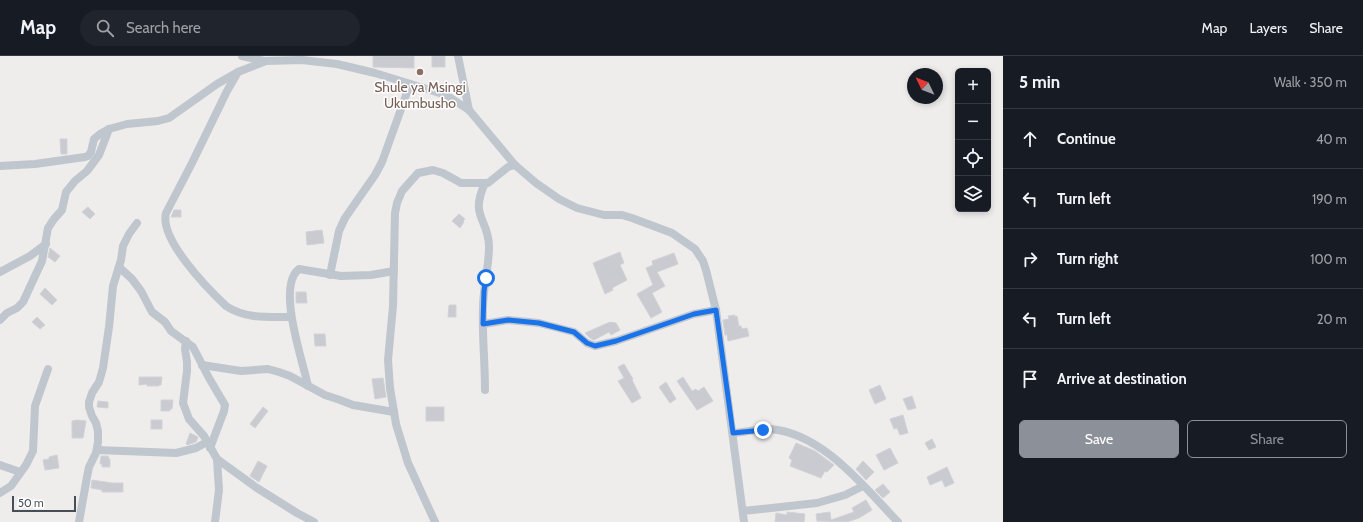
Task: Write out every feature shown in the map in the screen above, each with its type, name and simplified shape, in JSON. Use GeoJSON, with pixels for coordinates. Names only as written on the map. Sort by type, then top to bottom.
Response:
{"type":"FeatureCollection","features":[{"type":"Feature","properties":{"kind":"street"},"geometry":{"type":"LineString","coordinates":[[242,56],[266,61],[302,60],[337,64],[375,73],[446,95],[469,110],[515,164],[536,183],[559,199],[577,208],[604,215],[632,218],[672,233],[695,249],[703,261],[716,310],[744,522]]}},
{"type":"Feature","properties":{"kind":"street"},"geometry":{"type":"LineString","coordinates":[[458,56],[469,110]]}},
{"type":"Feature","properties":{"kind":"street"},"geometry":{"type":"LineString","coordinates":[[0,166],[35,164],[88,156],[91,152],[94,139],[108,129],[127,124],[158,121],[169,118],[217,84],[238,72],[266,61]]}},
{"type":"Feature","properties":{"kind":"street"},"geometry":{"type":"LineString","coordinates":[[238,72],[166,213],[164,219],[165,225],[176,248],[189,266],[226,306],[243,314],[291,317]]}},
{"type":"Feature","properties":{"kind":"street"},"geometry":{"type":"LineString","coordinates":[[330,275],[339,231],[345,218],[375,175],[382,162],[410,84]]}},
{"type":"Feature","properties":{"kind":"street"},"geometry":{"type":"LineString","coordinates":[[0,320],[6,313],[17,308],[23,302],[39,269],[46,244],[48,228],[62,210],[66,192],[99,155],[108,129]]}},
{"type":"Feature","properties":{"kind":"street"},"geometry":{"type":"LineString","coordinates":[[435,522],[408,463],[394,412],[390,388],[388,360],[392,325],[394,232],[397,203],[402,191],[418,173],[433,170],[461,183],[488,183],[508,167],[515,164]]}},
{"type":"Feature","properties":{"kind":"street"},"geometry":{"type":"LineString","coordinates":[[485,183],[478,203],[480,218],[488,234],[489,246],[484,291],[483,324],[485,390]]}},
{"type":"Feature","properties":{"kind":"street"},"geometry":{"type":"LineString","coordinates":[[79,522],[87,477],[97,450],[98,431],[89,407],[89,402],[92,393],[99,382],[103,368],[113,286],[125,241],[137,223]]}},
{"type":"Feature","properties":{"kind":"street"},"geometry":{"type":"LineString","coordinates":[[0,272],[30,256],[46,244]]}},
{"type":"Feature","properties":{"kind":"street"},"geometry":{"type":"LineString","coordinates":[[97,450],[176,453],[208,445],[222,420],[225,405],[195,351],[186,341],[171,331],[165,322],[152,312],[137,285],[119,267]]}},
{"type":"Feature","properties":{"kind":"street"},"geometry":{"type":"LineString","coordinates":[[308,386],[291,317],[291,280],[295,272],[298,269],[301,269],[330,275],[352,276],[394,271]]}},
{"type":"Feature","properties":{"kind":"street"},"geometry":{"type":"LineString","coordinates":[[483,324],[508,320],[539,323],[574,332],[587,343],[595,346],[616,341],[694,314],[716,310]]}},
{"type":"Feature","properties":{"kind":"street"},"geometry":{"type":"LineString","coordinates":[[186,341],[185,349],[187,371],[183,403],[189,419],[204,436],[217,459],[256,488],[314,522]]}},
{"type":"Feature","properties":{"kind":"street"},"geometry":{"type":"LineString","coordinates":[[202,365],[241,371],[268,369],[290,376],[325,395],[353,405],[394,412]]}},
{"type":"Feature","properties":{"kind":"street"},"geometry":{"type":"LineString","coordinates":[[0,494],[12,486],[26,465],[33,451],[35,406],[48,370]]}},
{"type":"Feature","properties":{"kind":"street"},"geometry":{"type":"LineString","coordinates":[[733,433],[769,429],[799,436],[822,449],[838,461],[898,522]]}},
{"type":"Feature","properties":{"kind":"street"},"geometry":{"type":"LineString","coordinates":[[215,522],[218,496],[217,459]]}},
{"type":"Feature","properties":{"kind":"street"},"geometry":{"type":"LineString","coordinates":[[0,465],[20,472]]}},
{"type":"Feature","properties":{"kind":"street"},"geometry":{"type":"LineString","coordinates":[[742,511],[817,503],[845,495],[863,486]]}},
{"type":"Feature","properties":{"kind":"building"},"geometry":{"type":"Polygon","coordinates":[[[373,56],[414,56],[414,68],[373,67],[373,56]]]}},
{"type":"Feature","properties":{"kind":"building"},"geometry":{"type":"Polygon","coordinates":[[[432,56],[445,56],[445,67],[432,67],[432,56]]]}},
{"type":"Feature","properties":{"kind":"building"},"geometry":{"type":"Polygon","coordinates":[[[60,139],[67,139],[67,154],[61,154],[60,139]]]}},
{"type":"Feature","properties":{"kind":"building"},"geometry":{"type":"Polygon","coordinates":[[[88,207],[95,214],[90,219],[82,212],[88,207]]]}},
{"type":"Feature","properties":{"kind":"building"},"geometry":{"type":"Polygon","coordinates":[[[174,210],[181,210],[181,217],[171,217],[174,210]]]}},
{"type":"Feature","properties":{"kind":"building"},"geometry":{"type":"Polygon","coordinates":[[[459,214],[465,219],[460,228],[452,221],[459,214]]]}},
{"type":"Feature","properties":{"kind":"building"},"geometry":{"type":"Polygon","coordinates":[[[322,230],[324,243],[307,245],[306,232],[322,230]]]}},
{"type":"Feature","properties":{"kind":"building"},"geometry":{"type":"Polygon","coordinates":[[[50,248],[60,256],[55,262],[48,257],[50,248]]]}},
{"type":"Feature","properties":{"kind":"building"},"geometry":{"type":"Polygon","coordinates":[[[620,252],[624,263],[620,265],[627,280],[612,288],[613,290],[605,294],[593,263],[620,252]]]}},
{"type":"Feature","properties":{"kind":"building"},"geometry":{"type":"Polygon","coordinates":[[[674,253],[678,264],[657,272],[665,286],[652,293],[662,312],[651,318],[637,294],[653,285],[646,268],[653,265],[652,261],[674,253]]]}},
{"type":"Feature","properties":{"kind":"building"},"geometry":{"type":"Polygon","coordinates":[[[45,288],[57,300],[52,305],[40,294],[45,288]]]}},
{"type":"Feature","properties":{"kind":"building"},"geometry":{"type":"Polygon","coordinates":[[[296,292],[306,292],[307,303],[296,303],[296,292]]]}},
{"type":"Feature","properties":{"kind":"building"},"geometry":{"type":"Polygon","coordinates":[[[449,305],[456,305],[456,317],[448,317],[449,305]]]}},
{"type":"Feature","properties":{"kind":"building"},"geometry":{"type":"Polygon","coordinates":[[[735,315],[735,317],[737,316],[739,326],[741,326],[742,329],[747,328],[749,336],[728,341],[727,335],[725,335],[723,320],[729,319],[728,316],[735,315]]]}},
{"type":"Feature","properties":{"kind":"building"},"geometry":{"type":"Polygon","coordinates":[[[37,317],[45,325],[40,329],[32,322],[37,317]]]}},
{"type":"Feature","properties":{"kind":"building"},"geometry":{"type":"Polygon","coordinates":[[[610,322],[616,323],[620,330],[611,335],[609,332],[594,340],[585,333],[610,322]]]}},
{"type":"Feature","properties":{"kind":"building"},"geometry":{"type":"Polygon","coordinates":[[[314,334],[325,334],[326,346],[315,346],[314,334]]]}},
{"type":"Feature","properties":{"kind":"building"},"geometry":{"type":"Polygon","coordinates":[[[624,364],[633,379],[632,380],[641,398],[632,403],[618,381],[624,378],[618,367],[624,364]]]}},
{"type":"Feature","properties":{"kind":"building"},"geometry":{"type":"Polygon","coordinates":[[[139,377],[162,377],[161,385],[139,385],[139,377]]]}},
{"type":"Feature","properties":{"kind":"building"},"geometry":{"type":"Polygon","coordinates":[[[683,377],[692,391],[696,389],[698,391],[704,387],[713,401],[697,410],[677,381],[683,377]]]}},
{"type":"Feature","properties":{"kind":"building"},"geometry":{"type":"Polygon","coordinates":[[[383,378],[386,397],[375,399],[372,379],[383,378]]]}},
{"type":"Feature","properties":{"kind":"building"},"geometry":{"type":"Polygon","coordinates":[[[666,382],[676,399],[670,403],[659,387],[666,382]]]}},
{"type":"Feature","properties":{"kind":"building"},"geometry":{"type":"Polygon","coordinates":[[[880,385],[886,399],[875,404],[869,390],[880,385]]]}},
{"type":"Feature","properties":{"kind":"building"},"geometry":{"type":"Polygon","coordinates":[[[912,396],[916,408],[908,410],[903,399],[912,396]]]}},
{"type":"Feature","properties":{"kind":"building"},"geometry":{"type":"Polygon","coordinates":[[[161,400],[173,400],[172,409],[170,409],[170,411],[161,411],[161,400]]]}},
{"type":"Feature","properties":{"kind":"building"},"geometry":{"type":"Polygon","coordinates":[[[98,401],[108,402],[108,408],[97,407],[98,401]]]}},
{"type":"Feature","properties":{"kind":"building"},"geometry":{"type":"Polygon","coordinates":[[[263,407],[268,411],[255,428],[250,424],[263,407]]]}},
{"type":"Feature","properties":{"kind":"building"},"geometry":{"type":"Polygon","coordinates":[[[426,407],[444,407],[444,421],[426,421],[426,407]]]}},
{"type":"Feature","properties":{"kind":"building"},"geometry":{"type":"Polygon","coordinates":[[[903,415],[908,433],[900,435],[897,428],[894,429],[890,419],[903,415]]]}},
{"type":"Feature","properties":{"kind":"building"},"geometry":{"type":"Polygon","coordinates":[[[151,420],[162,420],[162,429],[151,429],[151,420]]]}},
{"type":"Feature","properties":{"kind":"building"},"geometry":{"type":"Polygon","coordinates":[[[72,421],[86,421],[83,438],[72,438],[72,421]]]}},
{"type":"Feature","properties":{"kind":"building"},"geometry":{"type":"Polygon","coordinates":[[[190,433],[198,437],[196,442],[187,445],[186,444],[190,433]]]}},
{"type":"Feature","properties":{"kind":"building"},"geometry":{"type":"Polygon","coordinates":[[[932,439],[936,447],[929,450],[925,443],[932,439]]]}},
{"type":"Feature","properties":{"kind":"building"},"geometry":{"type":"Polygon","coordinates":[[[796,443],[815,451],[834,465],[827,472],[825,471],[821,478],[790,466],[792,460],[789,458],[796,443]]]}},
{"type":"Feature","properties":{"kind":"building"},"geometry":{"type":"Polygon","coordinates":[[[890,448],[898,463],[884,470],[876,455],[890,448]]]}},
{"type":"Feature","properties":{"kind":"building"},"geometry":{"type":"Polygon","coordinates":[[[57,455],[59,468],[45,470],[43,460],[57,455]]]}},
{"type":"Feature","properties":{"kind":"building"},"geometry":{"type":"Polygon","coordinates":[[[101,456],[108,456],[110,459],[110,467],[102,467],[102,464],[100,464],[101,456]]]}},
{"type":"Feature","properties":{"kind":"building"},"geometry":{"type":"Polygon","coordinates":[[[258,461],[267,466],[259,482],[250,476],[258,461]]]}},
{"type":"Feature","properties":{"kind":"building"},"geometry":{"type":"Polygon","coordinates":[[[863,461],[874,472],[866,480],[856,469],[863,461]]]}},
{"type":"Feature","properties":{"kind":"building"},"geometry":{"type":"Polygon","coordinates":[[[947,467],[954,483],[945,487],[942,480],[930,485],[927,477],[947,467]]]}},
{"type":"Feature","properties":{"kind":"building"},"geometry":{"type":"Polygon","coordinates":[[[92,480],[123,483],[123,492],[102,492],[102,490],[91,488],[92,480]]]}},
{"type":"Feature","properties":{"kind":"building"},"geometry":{"type":"Polygon","coordinates":[[[883,484],[890,492],[883,498],[875,490],[883,484]]]}},
{"type":"Feature","properties":{"kind":"building"},"geometry":{"type":"Polygon","coordinates":[[[866,500],[872,510],[859,518],[847,522],[817,521],[816,514],[830,512],[831,520],[854,512],[852,508],[866,500]]]}},
{"type":"Feature","properties":{"kind":"building"},"geometry":{"type":"Polygon","coordinates":[[[787,512],[805,514],[804,522],[775,522],[776,513],[787,515],[787,512]]]}},
{"type":"Feature","properties":{"kind":"place","name":"Shule ya Msingi Ukumbusho"},"geometry":{"type":"Point","coordinates":[420,72]}},
{"type":"Feature","properties":{"kind":"route"},"geometry":{"type":"LineString","coordinates":[[486,278],[483,324],[508,320],[539,323],[570,330],[587,343],[595,346],[616,341],[694,314],[716,310],[733,433],[763,430]]}}]}
